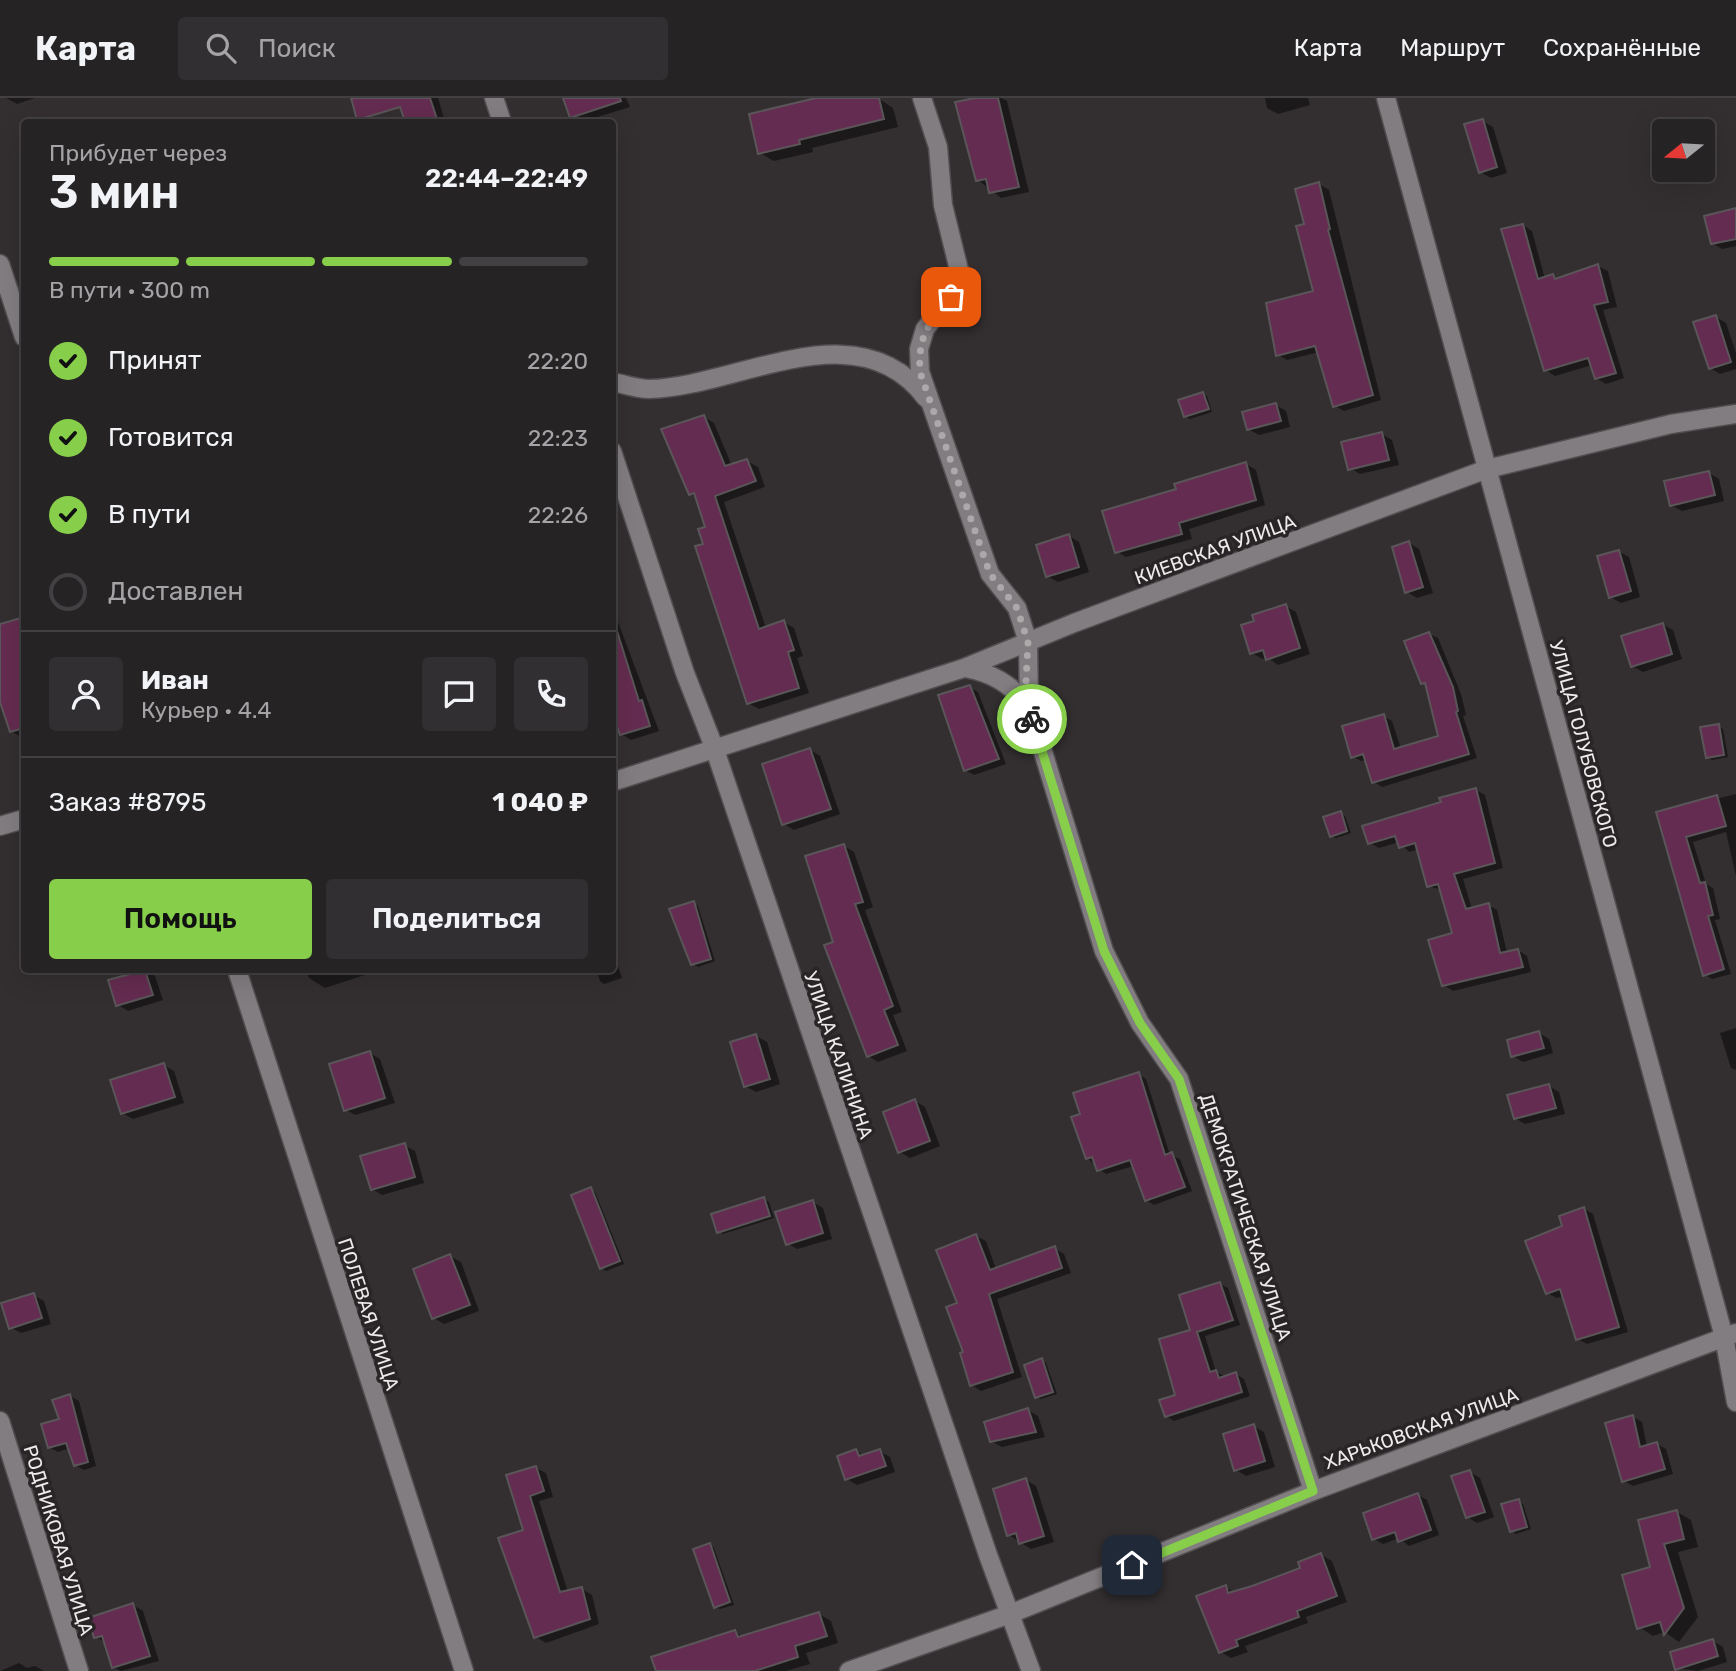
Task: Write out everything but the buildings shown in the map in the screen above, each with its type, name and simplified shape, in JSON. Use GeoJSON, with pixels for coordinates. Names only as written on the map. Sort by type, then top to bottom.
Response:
{"type":"FeatureCollection","features":[{"type":"Feature","properties":{"kind":"street"},"geometry":{"type":"LineString","coordinates":[[494,98],[501,119]]}},
{"type":"Feature","properties":{"kind":"street","name":"ДЕМОКРАТИЧЕСКАЯ УЛИЦА"},"geometry":{"type":"LineString","coordinates":[[922,98],[938,147],[943,205],[960,270],[951,297],[925,329],[919,349],[920,372],[990,574],[1017,608],[1028,642],[1028,706],[1104,951],[1140,1023],[1179,1079],[1313,1491]]}},
{"type":"Feature","properties":{"kind":"street","name":"УЛИЦА ГОЛУБОВСКОГО"},"geometry":{"type":"LineString","coordinates":[[1385,98],[1730,1335],[1736,1402]]}},
{"type":"Feature","properties":{"kind":"street"},"geometry":{"type":"LineString","coordinates":[[0,264],[21,328]]}},
{"type":"Feature","properties":{"kind":"street"},"geometry":{"type":"LineString","coordinates":[[616,383],[647,389],[679,386],[783,361],[825,356],[866,356],[896,371],[930,404]]}},
{"type":"Feature","properties":{"kind":"street","name":"КИЕВСКАЯ УЛИЦА"},"geometry":{"type":"LineString","coordinates":[[616,781],[964,668],[1487,470],[1671,424],[1736,414]]}},
{"type":"Feature","properties":{"kind":"street","name":"УЛИЦА КАЛИНИНА"},"geometry":{"type":"LineString","coordinates":[[616,463],[685,673],[714,747],[1031,1671]]}},
{"type":"Feature","properties":{"kind":"street"},"geometry":{"type":"LineString","coordinates":[[964,668],[985,672],[1004,681],[1028,706]]}},
{"type":"Feature","properties":{"kind":"street"},"geometry":{"type":"LineString","coordinates":[[0,826],[21,820]]}},
{"type":"Feature","properties":{"kind":"street","name":"ПОЛЕВАЯ УЛИЦА"},"geometry":{"type":"LineString","coordinates":[[238,973],[464,1671]]}},
{"type":"Feature","properties":{"kind":"street","name":"ХАРЬКОВСКАЯ УЛИЦА"},"geometry":{"type":"LineString","coordinates":[[849,1671],[1010,1614],[1313,1491],[1730,1335]]}},
{"type":"Feature","properties":{"kind":"street","name":"РОДНИКОВАЯ УЛИЦА"},"geometry":{"type":"LineString","coordinates":[[0,1422],[79,1671]]}},
{"type":"Feature","properties":{"kind":"way so far"},"geometry":{"type":"LineString","coordinates":[[951,297],[925,329],[919,349],[920,372],[990,574],[1017,608],[1028,642],[1026,680],[1032,719]]}},
{"type":"Feature","properties":{"kind":"route"},"geometry":{"type":"LineString","coordinates":[[1032,719],[1104,951],[1140,1023],[1179,1079],[1313,1491],[1132,1565]]}}]}
